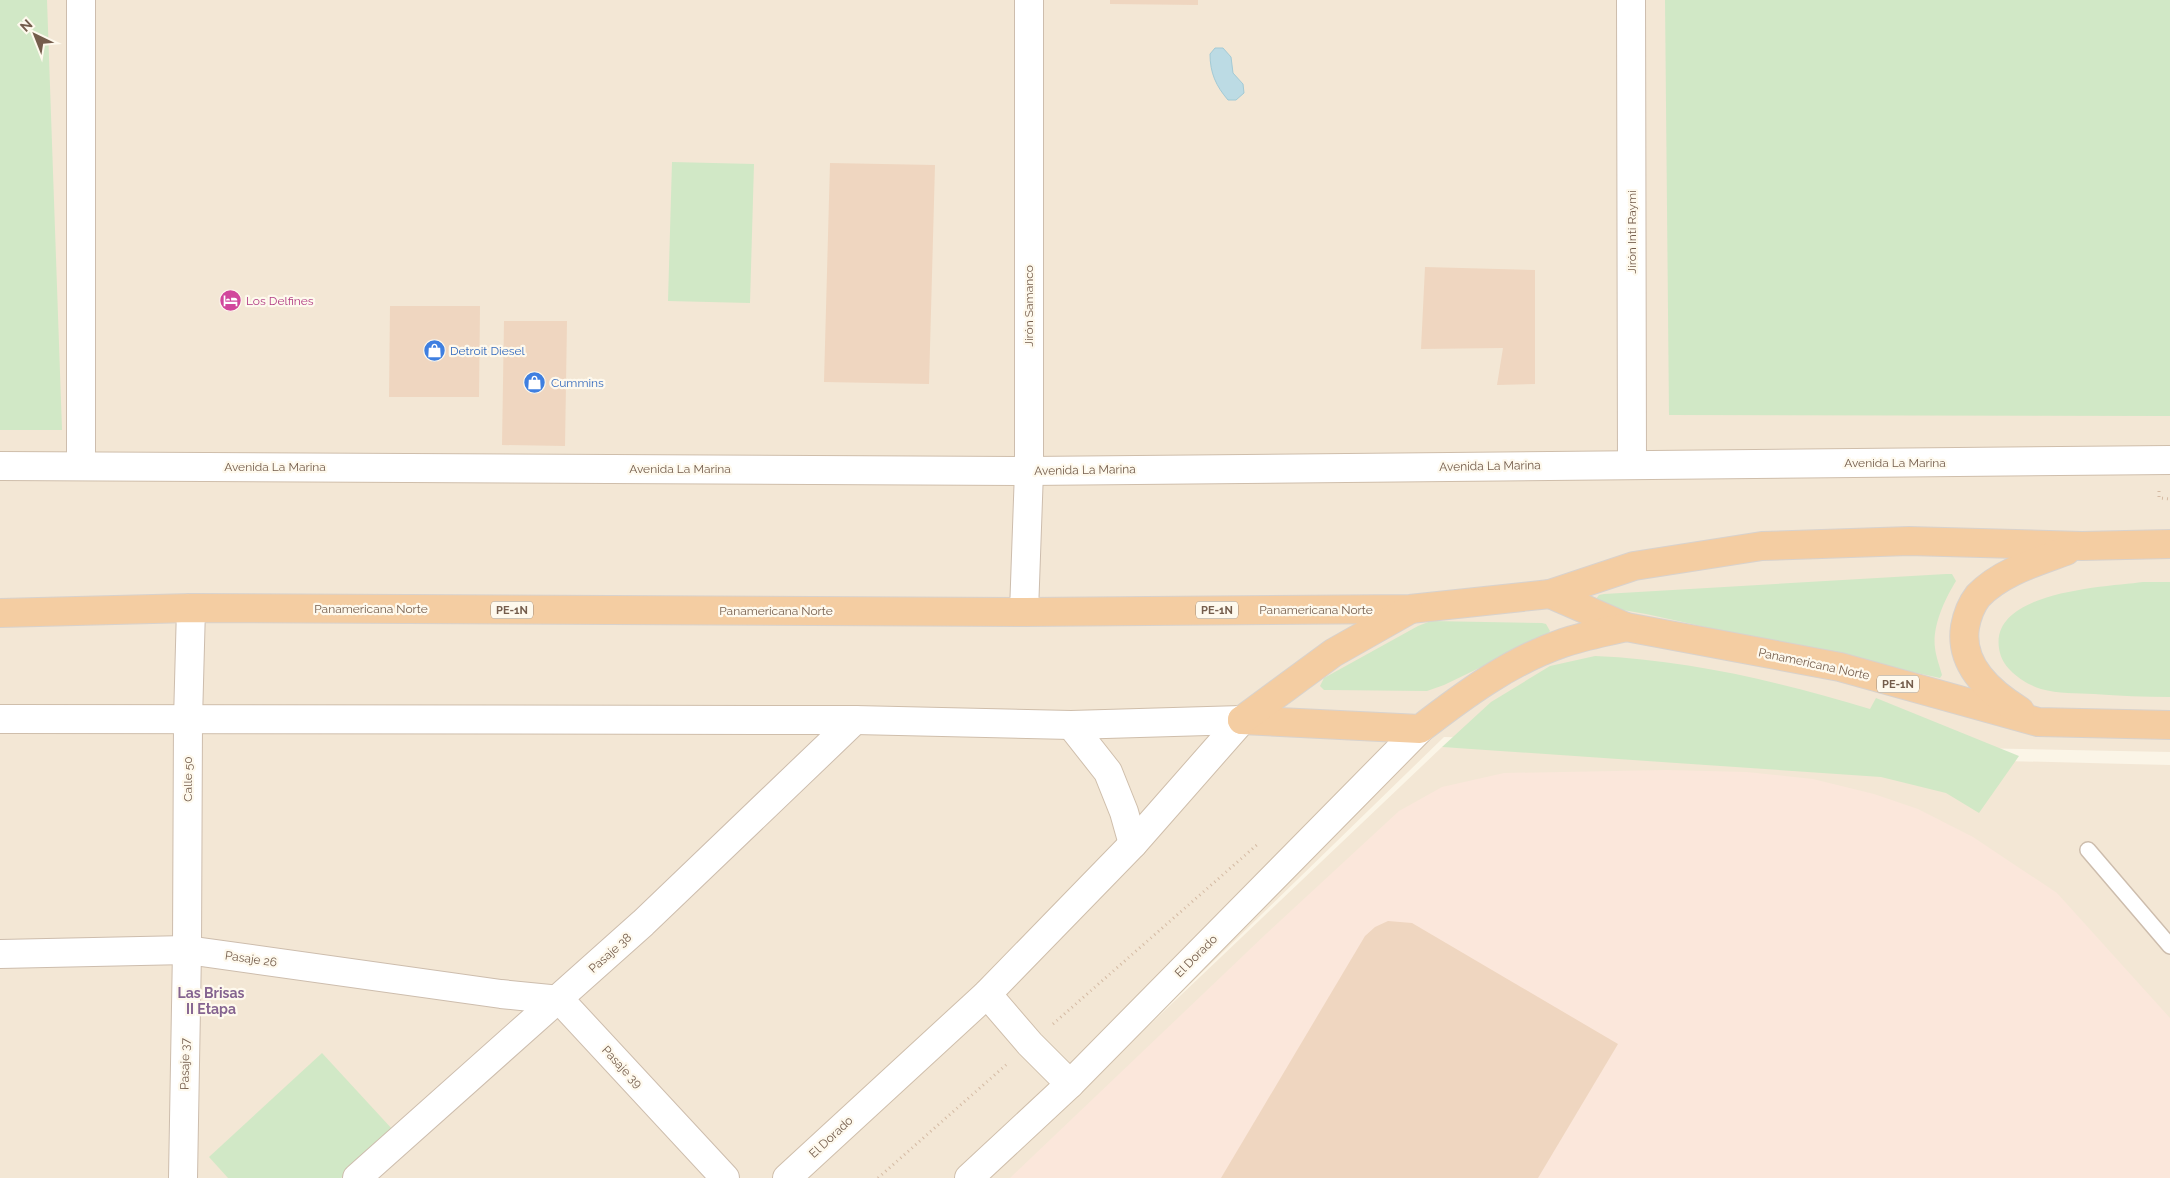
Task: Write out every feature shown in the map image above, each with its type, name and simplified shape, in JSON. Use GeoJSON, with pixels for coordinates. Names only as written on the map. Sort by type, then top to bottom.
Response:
{"type":"FeatureCollection","features":[{"type":"Feature","properties":{"kind":"highway","name":"Panamericana Norte"},"geometry":{"type":"LineString","coordinates":[[0,613],[191,608],[1024,612],[1410,609],[1550,594],[1634,566],[1762,546],[1909,541],[2082,546],[2170,544]]}},
{"type":"Feature","properties":{"kind":"highway"},"geometry":{"type":"LineString","coordinates":[[2038,722],[2000,698],[1978,676],[1967,657],[1963,637],[1967,616],[1978,597],[1993,584],[2021,567],[2082,546]]}},
{"type":"Feature","properties":{"kind":"highway","name":"Panamericana Norte"},"geometry":{"type":"LineString","coordinates":[[1550,594],[1626,627],[1840,667],[2038,722],[2170,725]]}},
{"type":"Feature","properties":{"kind":"highway"},"geometry":{"type":"LineString","coordinates":[[1242,720],[1333,653],[1410,609]]}},
{"type":"Feature","properties":{"kind":"highway"},"geometry":{"type":"LineString","coordinates":[[1242,720],[1420,729],[1465,694],[1511,666],[1563,643],[1626,627]]}},
{"type":"Feature","properties":{"kind":"main road"},"geometry":{"type":"LineString","coordinates":[[81,0],[81,466]]}},
{"type":"Feature","properties":{"kind":"main road","name":"Jirón Samanco"},"geometry":{"type":"LineString","coordinates":[[1024,612],[1029,471],[1029,0]]}},
{"type":"Feature","properties":{"kind":"main road","name":"Jirón Inti Raymi"},"geometry":{"type":"LineString","coordinates":[[1631,0],[1632,465]]}},
{"type":"Feature","properties":{"kind":"main road","name":"Avenida La Marina"},"geometry":{"type":"LineString","coordinates":[[0,466],[1029,471],[2170,460]]}},
{"type":"Feature","properties":{"kind":"main road","name":"Calle 50"},"geometry":{"type":"LineString","coordinates":[[187,950],[188,720],[191,608]]}},
{"type":"Feature","properties":{"kind":"main road"},"geometry":{"type":"LineString","coordinates":[[0,719],[855,720],[1071,725],[1242,720]]}},
{"type":"Feature","properties":{"kind":"main road","name":"Pasaje 38"},"geometry":{"type":"LineString","coordinates":[[357,1178],[560,1000],[855,720]]}},
{"type":"Feature","properties":{"kind":"main road","name":"El Dorado"},"geometry":{"type":"LineString","coordinates":[[787,1178],[987,994],[1133,844],[1242,720]]}},
{"type":"Feature","properties":{"kind":"main road"},"geometry":{"type":"LineString","coordinates":[[1071,725],[1108,772],[1124,812],[1133,844]]}},
{"type":"Feature","properties":{"kind":"main road","name":"El Dorado"},"geometry":{"type":"LineString","coordinates":[[969,1178],[1070,1084],[1420,729]]}},
{"type":"Feature","properties":{"kind":"main road","name":"Pasaje 26"},"geometry":{"type":"LineString","coordinates":[[0,954],[187,950],[501,994],[560,1000]]}},
{"type":"Feature","properties":{"kind":"main road","name":"Pasaje 37"},"geometry":{"type":"LineString","coordinates":[[183,1178],[187,950]]}},
{"type":"Feature","properties":{"kind":"main road"},"geometry":{"type":"LineString","coordinates":[[987,994],[1030,1044],[1070,1084]]}},
{"type":"Feature","properties":{"kind":"main road","name":"Pasaje 39"},"geometry":{"type":"LineString","coordinates":[[560,1000],[725,1178]]}},
{"type":"Feature","properties":{"kind":"lane"},"geometry":{"type":"LineString","coordinates":[[2088,850],[2170,946]]}},
{"type":"Feature","properties":{"kind":"path"},"geometry":{"type":"LineString","coordinates":[[878,1178],[1266,837]]}},
{"type":"Feature","properties":{"kind":"shaded area"},"geometry":{"type":"Polygon","coordinates":[[[0,0],[2170,0],[2170,752],[1444,737],[1081,1090],[1442,747],[2170,765],[2170,1178],[0,1178],[0,0]]]}},
{"type":"Feature","properties":{"kind":"shaded area"},"geometry":{"type":"Polygon","coordinates":[[[1666,770],[1747,772],[1813,779],[1874,794],[1918,809],[1973,837],[2057,893],[2170,1018],[2170,1178],[1010,1178],[1267,933],[1399,811],[1442,787],[1504,773],[1666,770]]]}},
{"type":"Feature","properties":{"kind":"green space"},"geometry":{"type":"Polygon","coordinates":[[[0,0],[47,0],[62,430],[0,430],[0,0]]]}},
{"type":"Feature","properties":{"kind":"green space"},"geometry":{"type":"Polygon","coordinates":[[[1665,0],[2170,0],[2170,416],[1669,415],[1665,0]]]}},
{"type":"Feature","properties":{"kind":"green space"},"geometry":{"type":"Polygon","coordinates":[[[672,162],[754,164],[750,303],[668,301],[672,162]]]}},
{"type":"Feature","properties":{"kind":"green space"},"geometry":{"type":"Polygon","coordinates":[[[1952,574],[1956,581],[1944,604],[1935,631],[1935,648],[1942,675],[1940,678],[1606,607],[1598,604],[1596,599],[1599,595],[1604,594],[1952,574]]]}},
{"type":"Feature","properties":{"kind":"green space"},"geometry":{"type":"Polygon","coordinates":[[[2143,582],[2170,582],[2170,697],[2047,691],[2035,687],[2016,676],[2002,659],[2000,653],[2000,632],[2010,616],[2028,605],[2051,596],[2077,590],[2143,582]]]}},
{"type":"Feature","properties":{"kind":"green space"},"geometry":{"type":"Polygon","coordinates":[[[1431,621],[1542,623],[1546,624],[1550,631],[1546,636],[1444,685],[1427,691],[1324,690],[1320,686],[1324,678],[1418,626],[1431,621]]]}},
{"type":"Feature","properties":{"kind":"green space"},"geometry":{"type":"Polygon","coordinates":[[[1595,656],[1630,658],[1700,667],[1769,681],[1870,709],[1876,698],[2019,756],[1979,813],[1946,793],[1881,777],[1442,747],[1491,702],[1550,666],[1595,656]]]}},
{"type":"Feature","properties":{"kind":"green space"},"geometry":{"type":"Polygon","coordinates":[[[322,1053],[393,1130],[341,1178],[228,1178],[209,1157],[322,1053]]]}},
{"type":"Feature","properties":{"kind":"water"},"geometry":{"type":"Polygon","coordinates":[[[1215,48],[1223,48],[1231,57],[1233,73],[1243,84],[1244,93],[1236,100],[1228,100],[1214,79],[1210,54],[1215,48]]]}},
{"type":"Feature","properties":{"kind":"building"},"geometry":{"type":"Polygon","coordinates":[[[1110,0],[1198,0],[1198,5],[1110,4],[1110,0]]]}},
{"type":"Feature","properties":{"kind":"building"},"geometry":{"type":"Polygon","coordinates":[[[830,163],[935,165],[929,384],[824,382],[830,163]]]}},
{"type":"Feature","properties":{"kind":"building"},"geometry":{"type":"Polygon","coordinates":[[[1425,267],[1535,270],[1535,384],[1497,385],[1503,348],[1421,349],[1425,267]]]}},
{"type":"Feature","properties":{"kind":"building","name":"Detroit Diesel"},"geometry":{"type":"Polygon","coordinates":[[[390,306],[480,306],[479,397],[389,397],[390,306]]]}},
{"type":"Feature","properties":{"kind":"building","name":"Cummins"},"geometry":{"type":"Polygon","coordinates":[[[504,321],[567,321],[565,446],[502,445],[504,321]]]}},
{"type":"Feature","properties":{"kind":"building"},"geometry":{"type":"Polygon","coordinates":[[[1388,921],[1412,923],[1618,1044],[1538,1178],[1221,1178],[1365,936],[1375,927],[1388,921]]]}},
{"type":"Feature","properties":{"kind":"place","name":"Los Delfines"},"geometry":{"type":"Point","coordinates":[230,301]}},
{"type":"Feature","properties":{"kind":"place","name":"Detroit Diesel"},"geometry":{"type":"Point","coordinates":[434,351]}},
{"type":"Feature","properties":{"kind":"place","name":"Cummins"},"geometry":{"type":"Point","coordinates":[535,383]}},
{"type":"Feature","properties":{"kind":"district","name":"Las Brisas II Etapa"},"geometry":{"type":"Point","coordinates":[211,1002]}}]}
